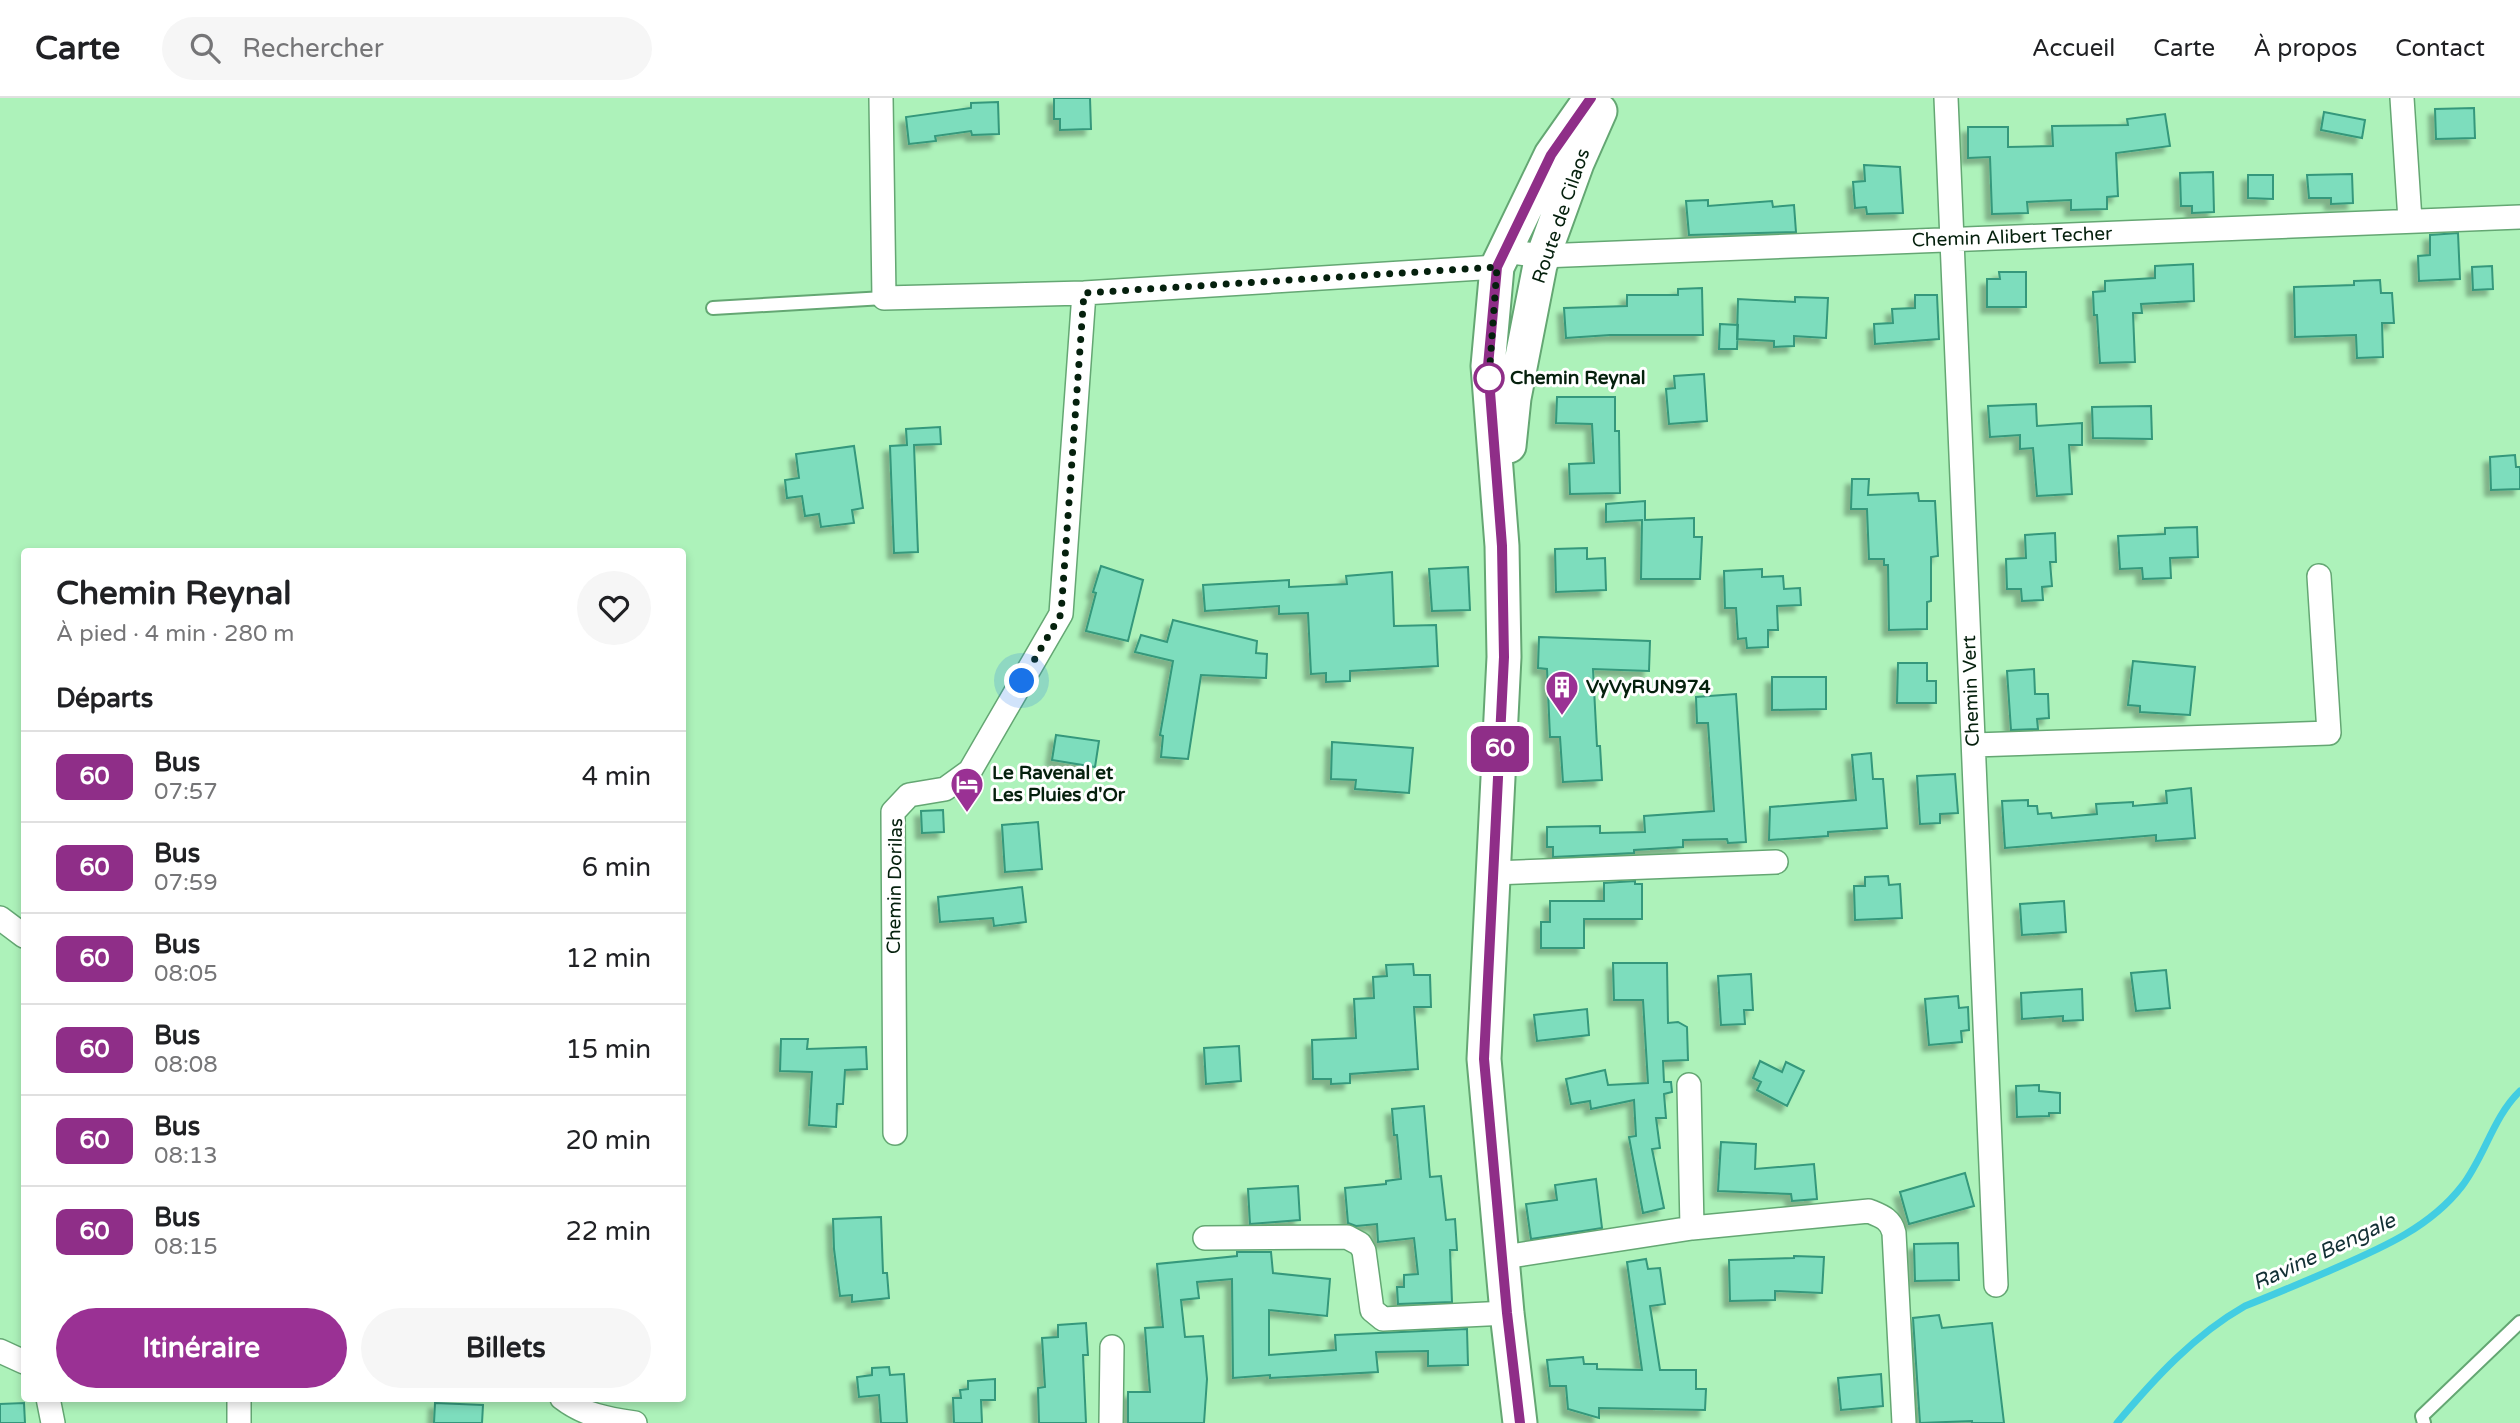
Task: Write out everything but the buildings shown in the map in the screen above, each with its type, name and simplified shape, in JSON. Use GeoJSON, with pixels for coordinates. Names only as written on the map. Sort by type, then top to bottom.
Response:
{"type":"FeatureCollection","features":[{"type":"Feature","properties":{"kind":"main road","name":"Route de Cilaos"},"geometry":{"type":"LineString","coordinates":[[1520,1423],[1507,1313],[1484,1059],[1504,657],[1501,426],[1488,366],[1501,259],[1551,155],[1591,98]]}},
{"type":"Feature","properties":{"kind":"main road","name":"Route de Cilaos"},"geometry":{"type":"LineString","coordinates":[[1501,426],[1517,384],[1542,256],[1577,163],[1606,98]]}},
{"type":"Feature","properties":{"kind":"street"},"geometry":{"type":"LineString","coordinates":[[881,98],[884,298],[1084,293],[1501,259]]}},
{"type":"Feature","properties":{"kind":"street","name":"Chemin Vert"},"geometry":{"type":"LineString","coordinates":[[1946,98],[1996,1285]]}},
{"type":"Feature","properties":{"kind":"street"},"geometry":{"type":"LineString","coordinates":[[2402,98],[2410,220]]}},
{"type":"Feature","properties":{"kind":"street","name":"Chemin Alibert Techer"},"geometry":{"type":"LineString","coordinates":[[1501,259],[2520,217]]}},
{"type":"Feature","properties":{"kind":"street","name":"Chemin Dorilas"},"geometry":{"type":"LineString","coordinates":[[895,1133],[893,812],[909,795],[945,789],[970,771],[1061,614],[1084,293]]}},
{"type":"Feature","properties":{"kind":"street"},"geometry":{"type":"LineString","coordinates":[[1974,745],[2329,733],[2319,576]]}},
{"type":"Feature","properties":{"kind":"street"},"geometry":{"type":"LineString","coordinates":[[1493,873],[1776,862]]}},
{"type":"Feature","properties":{"kind":"street"},"geometry":{"type":"LineString","coordinates":[[0,918],[21,934]]}},
{"type":"Feature","properties":{"kind":"street"},"geometry":{"type":"LineString","coordinates":[[1689,1085],[1692,1227]]}},
{"type":"Feature","properties":{"kind":"street"},"geometry":{"type":"LineString","coordinates":[[1504,1257],[1692,1227],[1869,1211],[1884,1217],[1894,1233],[1904,1423]]}},
{"type":"Feature","properties":{"kind":"street"},"geometry":{"type":"LineString","coordinates":[[1205,1238],[1347,1237],[1360,1244],[1364,1251],[1372,1310],[1383,1319],[1507,1313]]}},
{"type":"Feature","properties":{"kind":"street"},"geometry":{"type":"LineString","coordinates":[[1111,1423],[1112,1347]]}},
{"type":"Feature","properties":{"kind":"street"},"geometry":{"type":"LineString","coordinates":[[0,1351],[21,1361]]}},
{"type":"Feature","properties":{"kind":"street"},"geometry":{"type":"LineString","coordinates":[[49,1402],[53,1423]]}},
{"type":"Feature","properties":{"kind":"street"},"geometry":{"type":"LineString","coordinates":[[239,1402],[239,1423]]}},
{"type":"Feature","properties":{"kind":"street"},"geometry":{"type":"LineString","coordinates":[[568,1402],[586,1413],[603,1419],[635,1423]]}},
{"type":"Feature","properties":{"kind":"lane"},"geometry":{"type":"LineString","coordinates":[[713,308],[884,298]]}},
{"type":"Feature","properties":{"kind":"lane"},"geometry":{"type":"LineString","coordinates":[[2424,1423],[2422,1416],[2520,1322]]}},
{"type":"Feature","properties":{"kind":"waterway","name":"Ravine Bengale"},"geometry":{"type":"LineString","coordinates":[[2117,1423],[2176,1359],[2226,1318],[2245,1306],[2383,1246],[2434,1214],[2462,1186],[2503,1113],[2520,1091]]}},
{"type":"Feature","properties":{"kind":"bus line","name":"60"},"geometry":{"type":"LineString","coordinates":[[1520,1423],[1507,1313],[1484,1059],[1504,657],[1502,546],[1488,366],[1497,267],[1551,155],[1591,98]]}},
{"type":"Feature","properties":{"kind":"place","name":"Chemin Reynal"},"geometry":{"type":"Point","coordinates":[1489,378]}},
{"type":"Feature","properties":{"kind":"place","name":"VyVyRUN974"},"geometry":{"type":"Point","coordinates":[1562,717]}},
{"type":"Feature","properties":{"kind":"place","name":"Le Ravenal et Les Pluies d'Or"},"geometry":{"type":"Point","coordinates":[967,814]}},
{"type":"Feature","properties":{"kind":"route"},"geometry":{"type":"LineString","coordinates":[[1022,681],[1061,614],[1084,293],[1497,267],[1489,378]]}}]}
